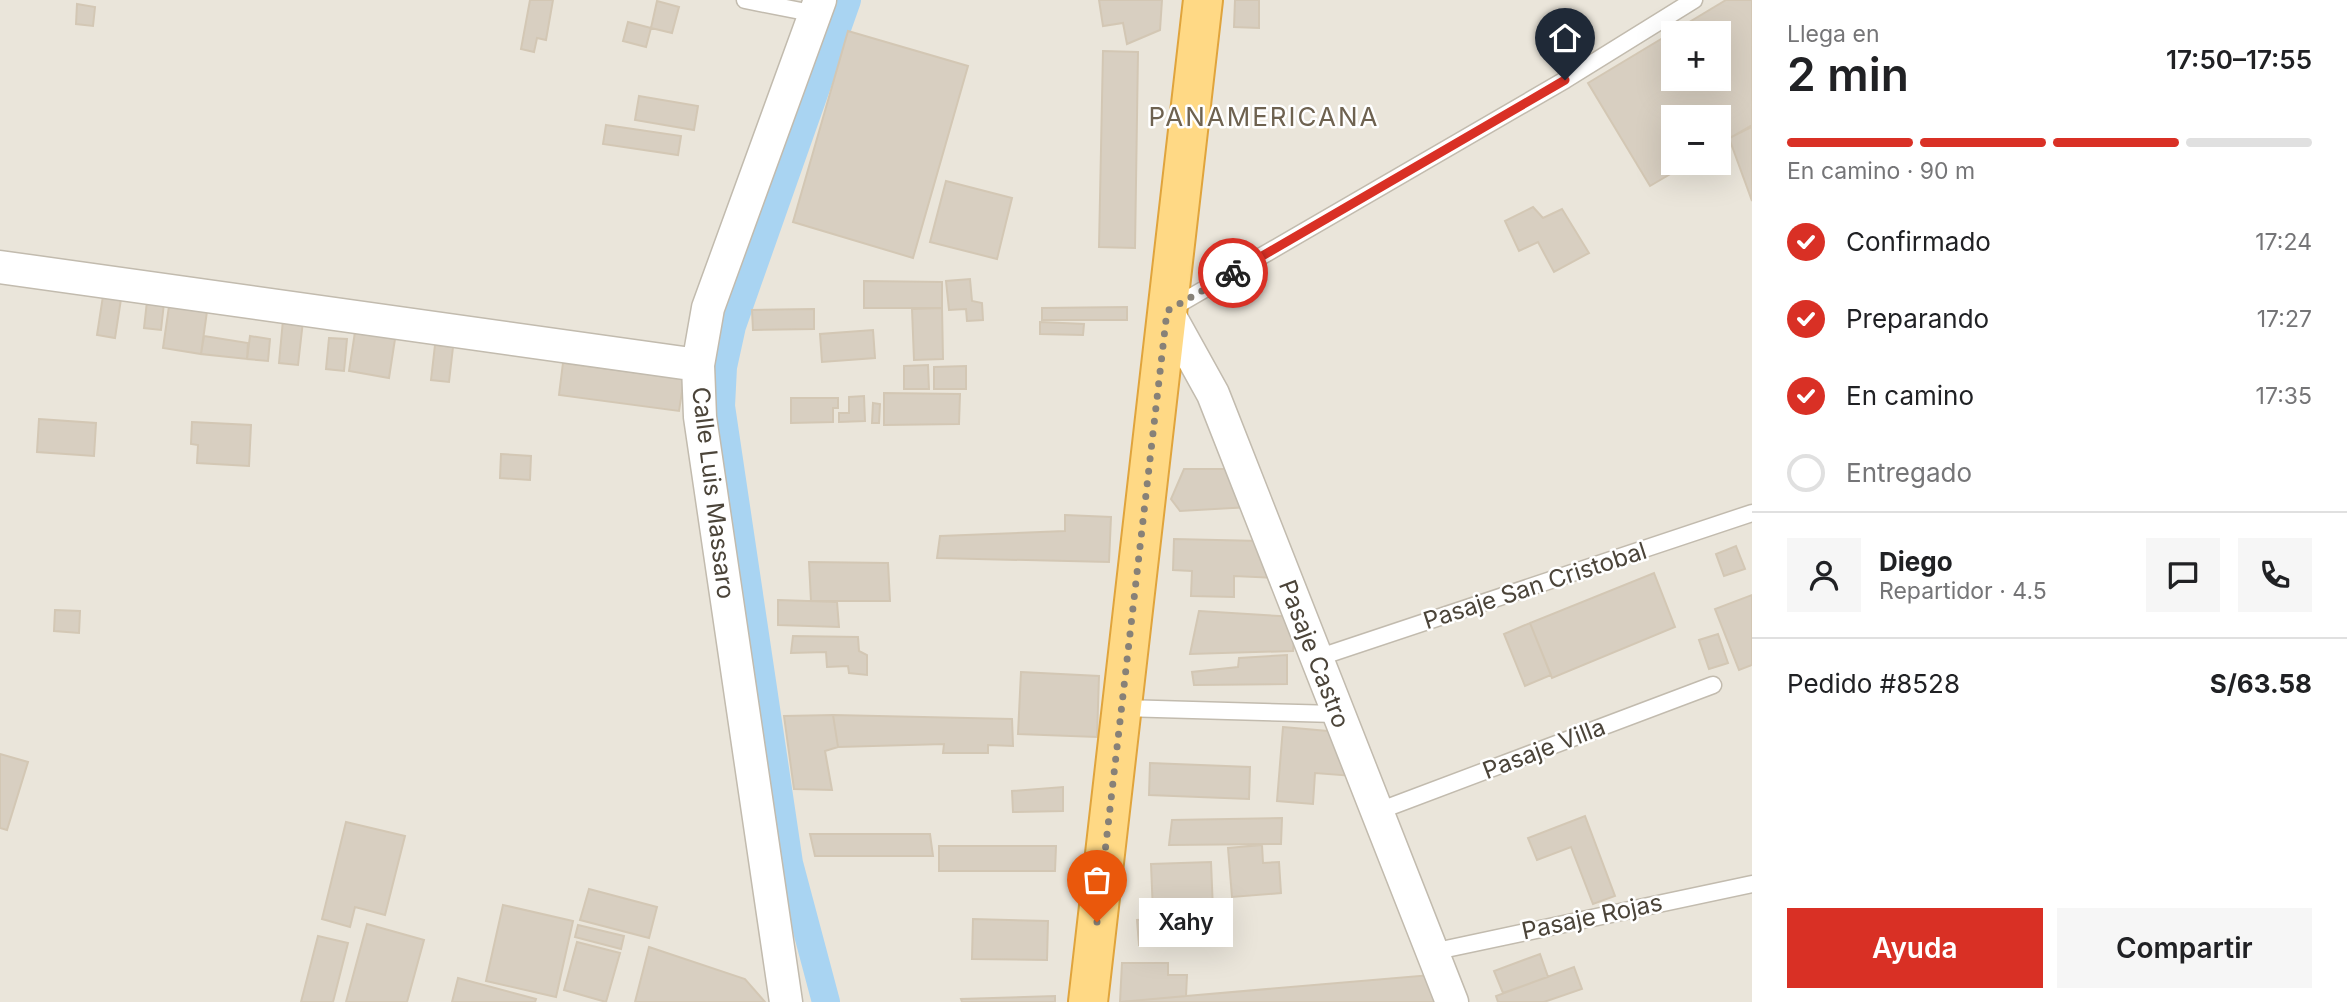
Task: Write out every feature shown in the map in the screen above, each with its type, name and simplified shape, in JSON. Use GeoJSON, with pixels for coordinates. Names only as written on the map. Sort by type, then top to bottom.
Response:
{"type":"FeatureCollection","features":[{"type":"Feature","properties":{"kind":"highway"},"geometry":{"type":"LineString","coordinates":[[1088,1002],[1203,0]]}},
{"type":"Feature","properties":{"kind":"street","name":"Calle Luis Massaro"},"geometry":{"type":"LineString","coordinates":[[786,1002],[700,417],[698,365],[708,308],[818,7]]}},
{"type":"Feature","properties":{"kind":"street"},"geometry":{"type":"LineString","coordinates":[[0,267],[698,365]]}},
{"type":"Feature","properties":{"kind":"street","name":"Pasaje Castro"},"geometry":{"type":"LineString","coordinates":[[1167,311],[1213,394],[1317,658],[1336,714],[1452,1002]]}},
{"type":"Feature","properties":{"kind":"lane"},"geometry":{"type":"LineString","coordinates":[[744,0],[818,7]]}},
{"type":"Feature","properties":{"kind":"lane"},"geometry":{"type":"LineString","coordinates":[[1167,311],[1565,80],[1694,0]]}},
{"type":"Feature","properties":{"kind":"lane","name":"Pasaje San Cristobal"},"geometry":{"type":"LineString","coordinates":[[1317,658],[1752,513]]}},
{"type":"Feature","properties":{"kind":"lane","name":"Pasaje Villa"},"geometry":{"type":"LineString","coordinates":[[1376,812],[1713,685]]}},
{"type":"Feature","properties":{"kind":"lane"},"geometry":{"type":"LineString","coordinates":[[1122,708],[1336,714]]}},
{"type":"Feature","properties":{"kind":"lane","name":"Pasaje Rojas"},"geometry":{"type":"LineString","coordinates":[[1432,952],[1752,884]]}},
{"type":"Feature","properties":{"kind":"shaded area"},"geometry":{"type":"Polygon","coordinates":[[[0,0],[1752,0],[1752,1002],[0,1002],[0,0]]]}},
{"type":"Feature","properties":{"kind":"building"},"geometry":{"type":"Polygon","coordinates":[[[530,0],[553,0],[546,40],[537,38],[534,52],[521,49],[530,0]]]}},
{"type":"Feature","properties":{"kind":"building"},"geometry":{"type":"Polygon","coordinates":[[[1099,0],[1162,0],[1160,30],[1127,44],[1123,23],[1103,26],[1099,0]]]}},
{"type":"Feature","properties":{"kind":"building"},"geometry":{"type":"Polygon","coordinates":[[[1235,0],[1259,0],[1259,28],[1234,27],[1235,0]]]}},
{"type":"Feature","properties":{"kind":"building"},"geometry":{"type":"Polygon","coordinates":[[[1726,0],[1752,0],[1752,125],[1731,137],[1731,105],[1661,105],[1661,175],[1669,175],[1650,186],[1588,83],[1661,39],[1661,91],[1731,91],[1731,21],[1691,21],[1726,0]]]}},
{"type":"Feature","properties":{"kind":"building"},"geometry":{"type":"Polygon","coordinates":[[[657,1],[679,7],[672,33],[651,28],[657,1]]]}},
{"type":"Feature","properties":{"kind":"building"},"geometry":{"type":"Polygon","coordinates":[[[77,4],[95,7],[93,26],[76,24],[77,4]]]}},
{"type":"Feature","properties":{"kind":"building"},"geometry":{"type":"Polygon","coordinates":[[[628,22],[651,28],[646,47],[623,41],[628,22]]]}},
{"type":"Feature","properties":{"kind":"building"},"geometry":{"type":"Polygon","coordinates":[[[848,31],[968,66],[913,258],[793,222],[848,31]]]}},
{"type":"Feature","properties":{"kind":"building"},"geometry":{"type":"Polygon","coordinates":[[[1103,51],[1138,52],[1135,248],[1099,247],[1103,51]]]}},
{"type":"Feature","properties":{"kind":"building"},"geometry":{"type":"Polygon","coordinates":[[[639,96],[698,106],[694,130],[635,120],[639,96]]]}},
{"type":"Feature","properties":{"kind":"building"},"geometry":{"type":"Polygon","coordinates":[[[606,125],[681,136],[678,155],[603,144],[606,125]]]}},
{"type":"Feature","properties":{"kind":"building"},"geometry":{"type":"Polygon","coordinates":[[[1752,127],[1752,201],[1731,143],[1731,137],[1752,127]]]}},
{"type":"Feature","properties":{"kind":"building"},"geometry":{"type":"Polygon","coordinates":[[[946,181],[1012,198],[997,259],[930,242],[946,181]]]}},
{"type":"Feature","properties":{"kind":"building"},"geometry":{"type":"Polygon","coordinates":[[[1533,207],[1543,218],[1562,209],[1589,253],[1554,272],[1538,242],[1519,251],[1505,221],[1533,207]]]}},
{"type":"Feature","properties":{"kind":"building"},"geometry":{"type":"Polygon","coordinates":[[[970,279],[972,301],[982,303],[983,320],[967,321],[966,309],[949,310],[946,281],[970,279]]]}},
{"type":"Feature","properties":{"kind":"building"},"geometry":{"type":"Polygon","coordinates":[[[864,281],[942,282],[942,308],[864,308],[864,281]]]}},
{"type":"Feature","properties":{"kind":"building"},"geometry":{"type":"Polygon","coordinates":[[[103,296],[121,299],[115,338],[97,335],[103,296]]]}},
{"type":"Feature","properties":{"kind":"building"},"geometry":{"type":"Polygon","coordinates":[[[170,299],[208,304],[201,354],[163,348],[170,299]]]}},
{"type":"Feature","properties":{"kind":"building"},"geometry":{"type":"Polygon","coordinates":[[[147,301],[164,303],[161,330],[144,328],[147,301]]]}},
{"type":"Feature","properties":{"kind":"building"},"geometry":{"type":"Polygon","coordinates":[[[1127,307],[1127,320],[1042,320],[1042,308],[1127,307]]]}},
{"type":"Feature","properties":{"kind":"building"},"geometry":{"type":"Polygon","coordinates":[[[942,308],[943,359],[914,360],[912,309],[942,308]]]}},
{"type":"Feature","properties":{"kind":"building"},"geometry":{"type":"Polygon","coordinates":[[[814,309],[814,329],[753,330],[752,310],[814,309]]]}},
{"type":"Feature","properties":{"kind":"building"},"geometry":{"type":"Polygon","coordinates":[[[283,320],[303,321],[298,365],[279,363],[283,320]]]}},
{"type":"Feature","properties":{"kind":"building"},"geometry":{"type":"Polygon","coordinates":[[[1040,322],[1084,324],[1083,335],[1040,334],[1040,322]]]}},
{"type":"Feature","properties":{"kind":"building"},"geometry":{"type":"Polygon","coordinates":[[[873,330],[875,358],[822,362],[820,334],[873,330]]]}},
{"type":"Feature","properties":{"kind":"building"},"geometry":{"type":"Polygon","coordinates":[[[355,332],[395,339],[389,378],[349,371],[355,332]]]}},
{"type":"Feature","properties":{"kind":"building"},"geometry":{"type":"Polygon","coordinates":[[[204,336],[248,343],[247,359],[201,354],[204,336]]]}},
{"type":"Feature","properties":{"kind":"building"},"geometry":{"type":"Polygon","coordinates":[[[250,336],[270,339],[268,361],[247,359],[250,336]]]}},
{"type":"Feature","properties":{"kind":"building"},"geometry":{"type":"Polygon","coordinates":[[[329,338],[347,339],[344,371],[326,369],[329,338]]]}},
{"type":"Feature","properties":{"kind":"building"},"geometry":{"type":"Polygon","coordinates":[[[435,345],[453,347],[449,382],[431,380],[435,345]]]}},
{"type":"Feature","properties":{"kind":"building"},"geometry":{"type":"Polygon","coordinates":[[[563,363],[684,379],[679,411],[559,395],[563,363]]]}},
{"type":"Feature","properties":{"kind":"building"},"geometry":{"type":"Polygon","coordinates":[[[928,365],[929,389],[904,389],[904,366],[928,365]]]}},
{"type":"Feature","properties":{"kind":"building"},"geometry":{"type":"Polygon","coordinates":[[[966,366],[966,389],[934,389],[934,367],[966,366]]]}},
{"type":"Feature","properties":{"kind":"building"},"geometry":{"type":"Polygon","coordinates":[[[884,393],[960,394],[959,424],[884,425],[884,393]]]}},
{"type":"Feature","properties":{"kind":"building"},"geometry":{"type":"Polygon","coordinates":[[[864,396],[865,421],[839,422],[839,413],[849,413],[849,397],[864,396]]]}},
{"type":"Feature","properties":{"kind":"building"},"geometry":{"type":"Polygon","coordinates":[[[791,398],[838,398],[838,408],[833,408],[833,422],[791,423],[791,398]]]}},
{"type":"Feature","properties":{"kind":"building"},"geometry":{"type":"Polygon","coordinates":[[[873,403],[880,404],[879,423],[872,423],[873,403]]]}},
{"type":"Feature","properties":{"kind":"building"},"geometry":{"type":"Polygon","coordinates":[[[39,419],[96,423],[94,456],[37,452],[39,419]]]}},
{"type":"Feature","properties":{"kind":"building"},"geometry":{"type":"Polygon","coordinates":[[[192,422],[251,425],[249,466],[197,463],[198,445],[191,444],[192,422]]]}},
{"type":"Feature","properties":{"kind":"building"},"geometry":{"type":"Polygon","coordinates":[[[501,454],[531,456],[530,480],[500,478],[501,454]]]}},
{"type":"Feature","properties":{"kind":"building"},"geometry":{"type":"Polygon","coordinates":[[[1184,469],[1229,469],[1250,507],[1180,511],[1171,499],[1184,469]]]}},
{"type":"Feature","properties":{"kind":"building"},"geometry":{"type":"Polygon","coordinates":[[[1065,515],[1111,517],[1109,562],[937,558],[940,536],[1065,531],[1065,515]]]}},
{"type":"Feature","properties":{"kind":"building"},"geometry":{"type":"Polygon","coordinates":[[[1174,539],[1260,541],[1280,578],[1234,576],[1234,597],[1191,596],[1192,571],[1173,570],[1174,539]]]}},
{"type":"Feature","properties":{"kind":"building"},"geometry":{"type":"Polygon","coordinates":[[[1736,546],[1745,569],[1724,576],[1716,554],[1736,546]]]}},
{"type":"Feature","properties":{"kind":"building"},"geometry":{"type":"Polygon","coordinates":[[[809,562],[888,563],[890,601],[811,601],[809,562]]]}},
{"type":"Feature","properties":{"kind":"building"},"geometry":{"type":"Polygon","coordinates":[[[1654,573],[1675,627],[1552,678],[1530,623],[1654,573]]]}},
{"type":"Feature","properties":{"kind":"building"},"geometry":{"type":"Polygon","coordinates":[[[1752,595],[1752,665],[1739,670],[1715,609],[1752,595]]]}},
{"type":"Feature","properties":{"kind":"building"},"geometry":{"type":"Polygon","coordinates":[[[778,600],[837,602],[839,627],[778,625],[778,600]]]}},
{"type":"Feature","properties":{"kind":"building"},"geometry":{"type":"Polygon","coordinates":[[[55,610],[80,611],[79,633],[54,631],[55,610]]]}},
{"type":"Feature","properties":{"kind":"building"},"geometry":{"type":"Polygon","coordinates":[[[1199,611],[1296,617],[1293,651],[1190,654],[1199,611]]]}},
{"type":"Feature","properties":{"kind":"building"},"geometry":{"type":"Polygon","coordinates":[[[1530,623],[1551,675],[1525,686],[1504,634],[1530,623]]]}},
{"type":"Feature","properties":{"kind":"building"},"geometry":{"type":"Polygon","coordinates":[[[1718,634],[1728,663],[1709,669],[1699,640],[1718,634]]]}},
{"type":"Feature","properties":{"kind":"building"},"geometry":{"type":"Polygon","coordinates":[[[793,636],[858,637],[859,651],[867,655],[867,675],[849,673],[848,666],[827,667],[826,652],[791,653],[793,636]]]}},
{"type":"Feature","properties":{"kind":"building"},"geometry":{"type":"Polygon","coordinates":[[[1287,655],[1287,684],[1194,685],[1192,672],[1238,667],[1239,658],[1287,655]]]}},
{"type":"Feature","properties":{"kind":"building"},"geometry":{"type":"Polygon","coordinates":[[[1021,672],[1099,676],[1097,737],[1018,734],[1021,672]]]}},
{"type":"Feature","properties":{"kind":"building"},"geometry":{"type":"Polygon","coordinates":[[[833,715],[838,747],[825,751],[832,790],[794,789],[784,716],[833,715]]]}},
{"type":"Feature","properties":{"kind":"building"},"geometry":{"type":"Polygon","coordinates":[[[833,715],[1012,719],[1013,746],[988,745],[988,753],[943,753],[944,744],[838,747],[833,715]]]}},
{"type":"Feature","properties":{"kind":"building"},"geometry":{"type":"Polygon","coordinates":[[[1283,727],[1339,732],[1353,776],[1315,773],[1313,804],[1277,801],[1283,727]]]}},
{"type":"Feature","properties":{"kind":"building"},"geometry":{"type":"Polygon","coordinates":[[[0,754],[28,762],[7,830],[0,828],[0,754]]]}},
{"type":"Feature","properties":{"kind":"building"},"geometry":{"type":"Polygon","coordinates":[[[1150,763],[1250,767],[1249,799],[1149,795],[1150,763]]]}},
{"type":"Feature","properties":{"kind":"building"},"geometry":{"type":"Polygon","coordinates":[[[1063,787],[1063,811],[1013,812],[1012,791],[1063,787]]]}},
{"type":"Feature","properties":{"kind":"building"},"geometry":{"type":"Polygon","coordinates":[[[1585,816],[1615,896],[1593,904],[1571,847],[1537,860],[1528,838],[1585,816]]]}},
{"type":"Feature","properties":{"kind":"building"},"geometry":{"type":"Polygon","coordinates":[[[1282,818],[1281,844],[1169,845],[1172,820],[1282,818]]]}},
{"type":"Feature","properties":{"kind":"building"},"geometry":{"type":"Polygon","coordinates":[[[346,822],[405,836],[385,915],[355,907],[350,927],[322,919],[346,822]]]}},
{"type":"Feature","properties":{"kind":"building"},"geometry":{"type":"Polygon","coordinates":[[[810,834],[930,834],[933,856],[815,856],[810,834]]]}},
{"type":"Feature","properties":{"kind":"building"},"geometry":{"type":"Polygon","coordinates":[[[1262,845],[1263,863],[1279,862],[1281,893],[1232,897],[1228,848],[1262,845]]]}},
{"type":"Feature","properties":{"kind":"building"},"geometry":{"type":"Polygon","coordinates":[[[939,846],[1056,846],[1055,871],[939,871],[939,846]]]}},
{"type":"Feature","properties":{"kind":"building"},"geometry":{"type":"Polygon","coordinates":[[[1211,862],[1213,910],[1153,913],[1151,864],[1211,862]]]}},
{"type":"Feature","properties":{"kind":"building"},"geometry":{"type":"Polygon","coordinates":[[[589,889],[657,907],[649,938],[580,920],[589,889]]]}},
{"type":"Feature","properties":{"kind":"building"},"geometry":{"type":"Polygon","coordinates":[[[503,905],[573,921],[556,997],[486,981],[503,905]]]}},
{"type":"Feature","properties":{"kind":"building"},"geometry":{"type":"Polygon","coordinates":[[[1209,917],[1210,942],[1139,945],[1137,920],[1209,917]]]}},
{"type":"Feature","properties":{"kind":"building"},"geometry":{"type":"Polygon","coordinates":[[[973,919],[1048,921],[1047,960],[972,959],[973,919]]]}},
{"type":"Feature","properties":{"kind":"building"},"geometry":{"type":"Polygon","coordinates":[[[367,924],[424,940],[407,1002],[346,1002],[367,924]]]}},
{"type":"Feature","properties":{"kind":"building"},"geometry":{"type":"Polygon","coordinates":[[[578,925],[624,936],[621,949],[575,937],[578,925]]]}},
{"type":"Feature","properties":{"kind":"building"},"geometry":{"type":"Polygon","coordinates":[[[318,936],[348,943],[333,1002],[301,1002],[318,936]]]}},
{"type":"Feature","properties":{"kind":"building"},"geometry":{"type":"Polygon","coordinates":[[[577,942],[620,953],[606,1002],[564,990],[577,942]]]}},
{"type":"Feature","properties":{"kind":"building"},"geometry":{"type":"Polygon","coordinates":[[[649,947],[745,979],[765,1002],[635,1002],[649,947]]]}},
{"type":"Feature","properties":{"kind":"building"},"geometry":{"type":"Polygon","coordinates":[[[1540,954],[1548,977],[1503,993],[1494,971],[1540,954]]]}},
{"type":"Feature","properties":{"kind":"building"},"geometry":{"type":"Polygon","coordinates":[[[1122,963],[1168,963],[1168,975],[1187,975],[1186,996],[1120,1002],[1122,963]]]}},
{"type":"Feature","properties":{"kind":"building"},"geometry":{"type":"Polygon","coordinates":[[[1574,967],[1582,989],[1544,1002],[1498,1002],[1496,996],[1574,967]]]}},
{"type":"Feature","properties":{"kind":"building"},"geometry":{"type":"Polygon","coordinates":[[[1431,975],[1437,1002],[1120,1002],[1186,996],[1431,975]]]}},
{"type":"Feature","properties":{"kind":"building"},"geometry":{"type":"Polygon","coordinates":[[[458,978],[536,999],[535,1002],[452,1002],[458,978]]]}},
{"type":"Feature","properties":{"kind":"building"},"geometry":{"type":"Polygon","coordinates":[[[1055,996],[1055,1002],[962,1002],[961,999],[1055,996]]]}},
{"type":"Feature","properties":{"kind":"waterway"},"geometry":{"type":"LineString","coordinates":[[826,1002],[789,863],[721,406],[723,367],[732,326],[847,0]]}},
{"type":"Feature","properties":{"kind":"way so far"},"geometry":{"type":"LineString","coordinates":[[1097,922],[1167,311],[1233,273]]}},
{"type":"Feature","properties":{"kind":"place","name":"Xahy"},"geometry":{"type":"Point","coordinates":[1097,922]}},
{"type":"Feature","properties":{"kind":"district","name":"PANAMERICANA"},"geometry":{"type":"Point","coordinates":[1264,117]}},
{"type":"Feature","properties":{"kind":"route"},"geometry":{"type":"LineString","coordinates":[[1233,273],[1565,80]]}}]}
